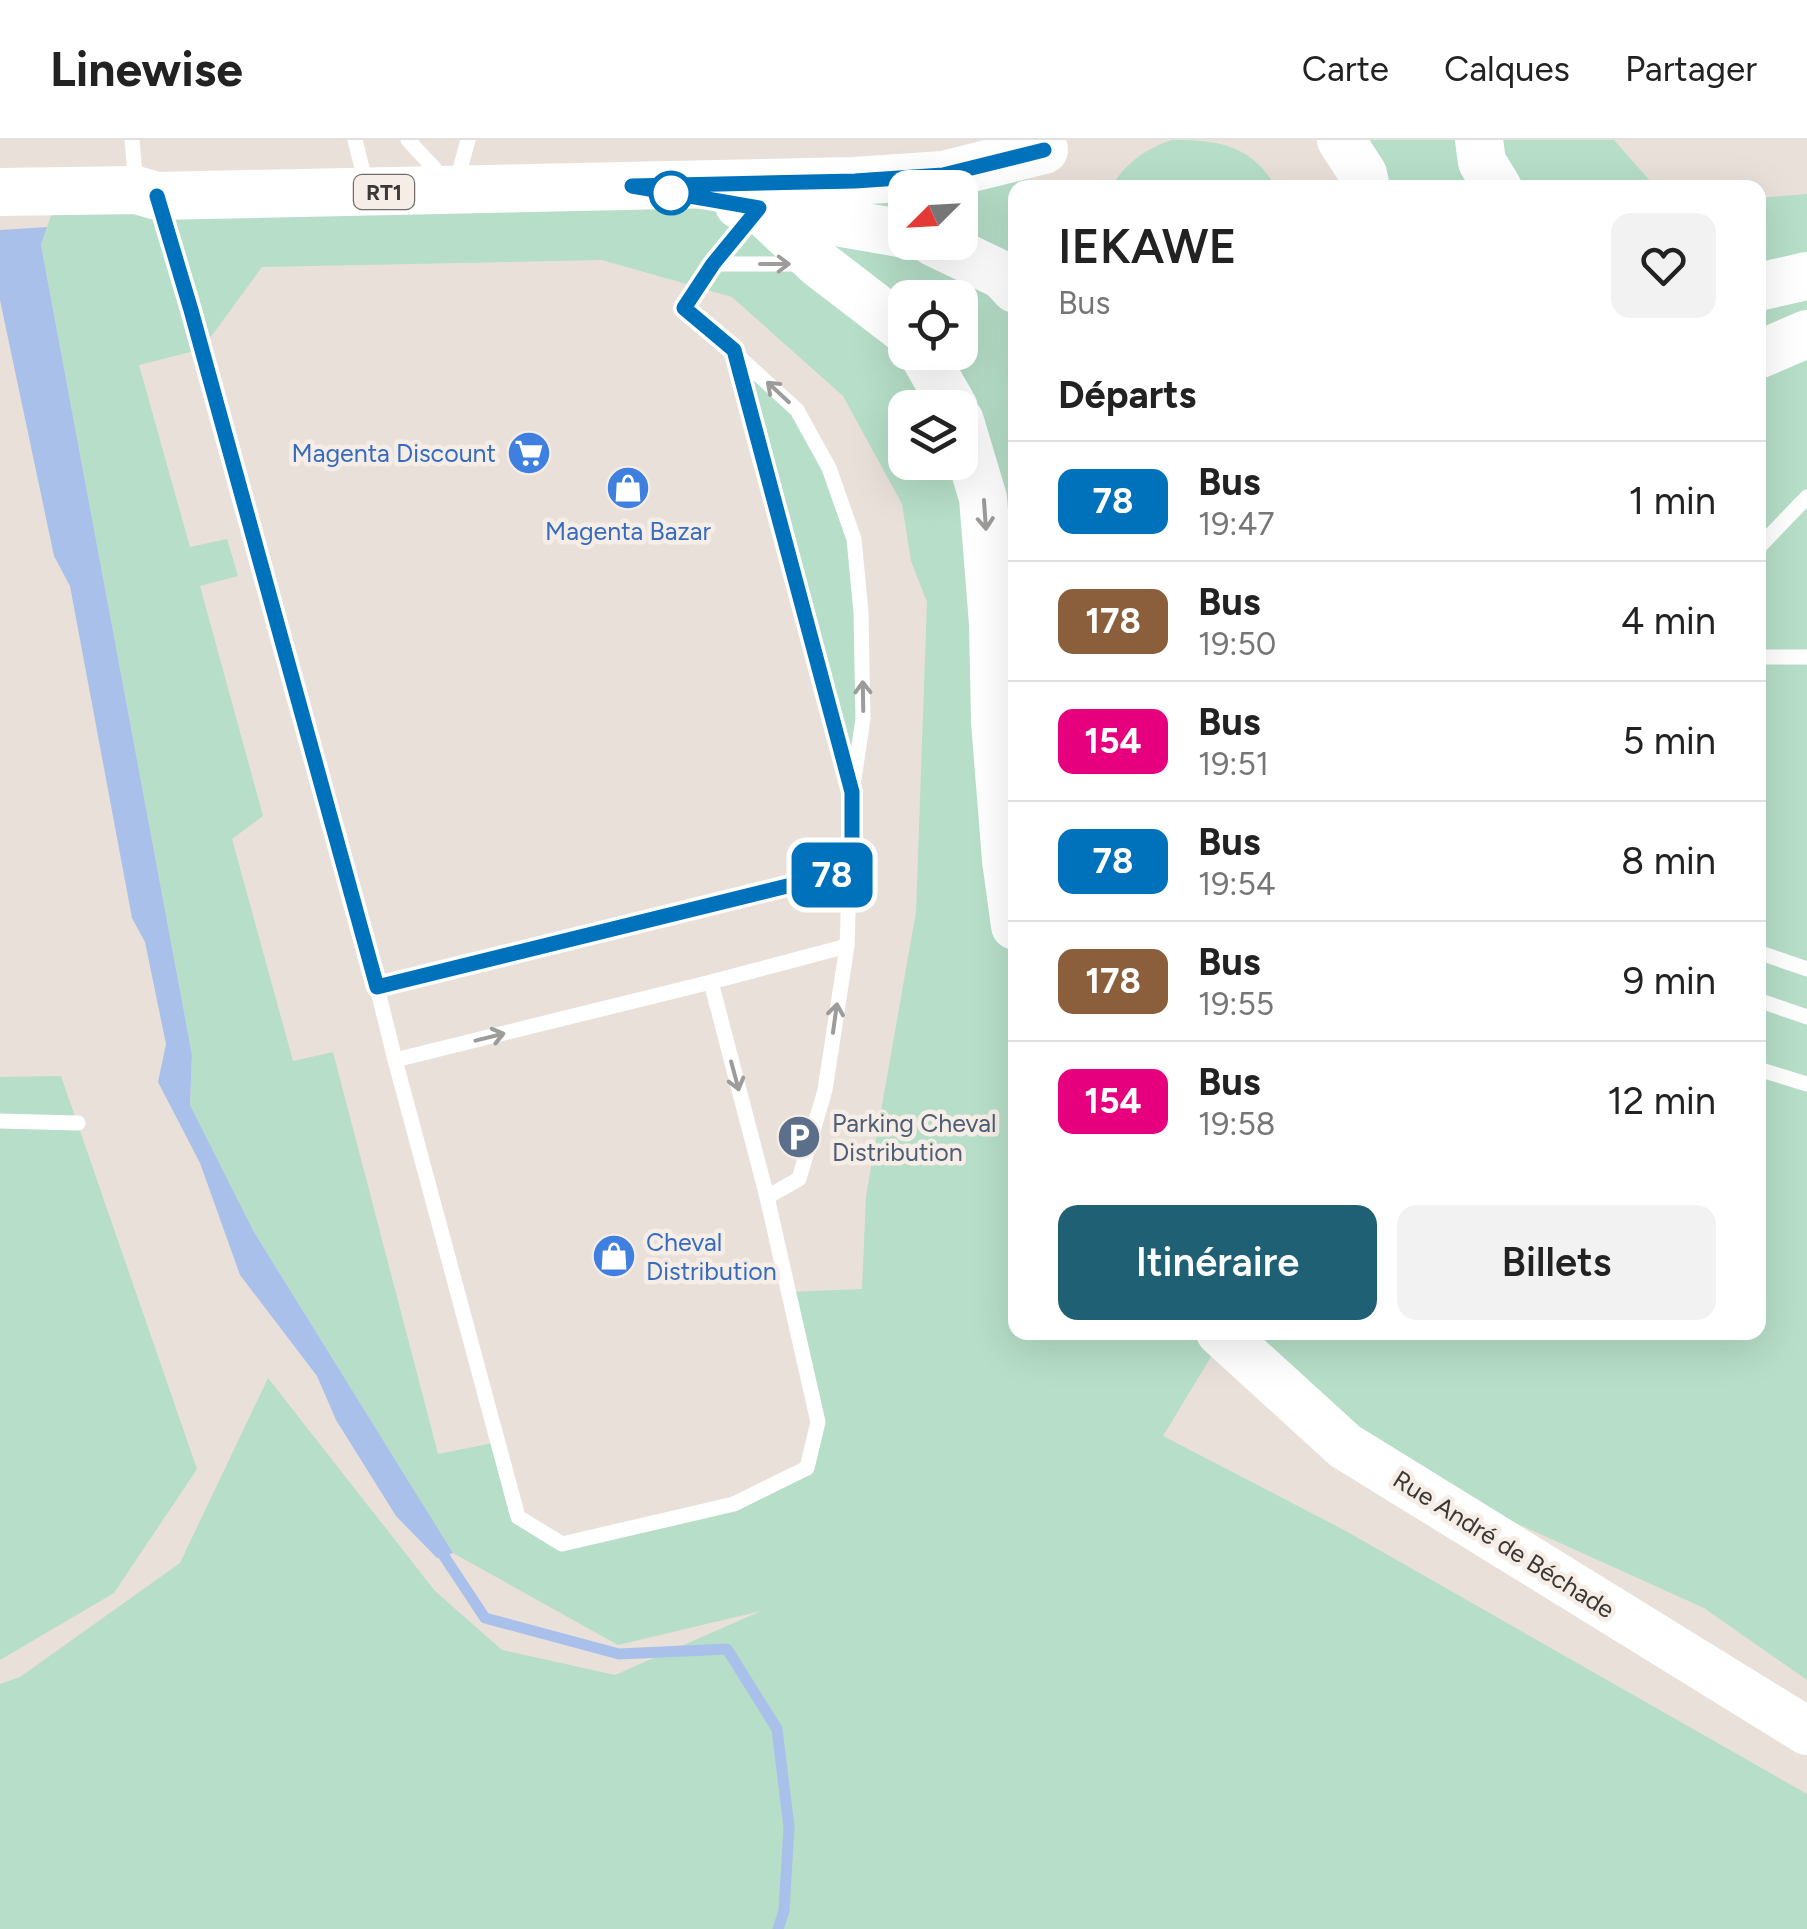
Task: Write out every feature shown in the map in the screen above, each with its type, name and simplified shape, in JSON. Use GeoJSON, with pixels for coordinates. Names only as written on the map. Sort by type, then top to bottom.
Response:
{"type":"FeatureCollection","features":[{"type":"Feature","properties":{"kind":"main road"},"geometry":{"type":"LineString","coordinates":[[1479,140],[1482,162],[1493,180]]}},
{"type":"Feature","properties":{"kind":"main road","name":"RT1"},"geometry":{"type":"LineString","coordinates":[[0,192],[368,193],[855,181],[943,175],[1041,159]]}},
{"type":"Feature","properties":{"kind":"main road","name":"RT1"},"geometry":{"type":"LineString","coordinates":[[632,186],[888,231]]}},
{"type":"Feature","properties":{"kind":"main road"},"geometry":{"type":"LineString","coordinates":[[759,208],[819,264],[888,317]]}},
{"type":"Feature","properties":{"kind":"main road"},"geometry":{"type":"LineString","coordinates":[[971,260],[1008,281]]}},
{"type":"Feature","properties":{"kind":"main road"},"geometry":{"type":"LineString","coordinates":[[1766,285],[1807,276]]}},
{"type":"Feature","properties":{"kind":"main road"},"geometry":{"type":"LineString","coordinates":[[1766,352],[1807,334]]}},
{"type":"Feature","properties":{"kind":"main road"},"geometry":{"type":"LineString","coordinates":[[978,480],[983,498],[1008,875]]}},
{"type":"Feature","properties":{"kind":"main road"},"geometry":{"type":"LineString","coordinates":[[1006,860],[1008,847]]}},
{"type":"Feature","properties":{"kind":"main road","name":"Rue André de Béchade"},"geometry":{"type":"LineString","coordinates":[[1229,1340],[1345,1446],[1807,1731]]}},
{"type":"Feature","properties":{"kind":"lane"},"geometry":{"type":"LineString","coordinates":[[132,140],[146,193],[212,385],[518,1517],[562,1544],[734,1504],[807,1468],[818,1422],[767,1197],[711,982]]}},
{"type":"Feature","properties":{"kind":"lane"},"geometry":{"type":"LineString","coordinates":[[354,140],[368,193]]}},
{"type":"Feature","properties":{"kind":"lane"},"geometry":{"type":"LineString","coordinates":[[408,140],[454,191]]}},
{"type":"Feature","properties":{"kind":"lane"},"geometry":{"type":"LineString","coordinates":[[454,191],[468,140]]}},
{"type":"Feature","properties":{"kind":"lane"},"geometry":{"type":"LineString","coordinates":[[759,208],[713,264],[684,308],[797,410],[829,468],[854,538],[861,612],[863,719],[852,792],[847,946],[825,1090],[798,1179],[767,1197]]}},
{"type":"Feature","properties":{"kind":"lane"},"geometry":{"type":"LineString","coordinates":[[713,264],[819,264]]}},
{"type":"Feature","properties":{"kind":"lane"},"geometry":{"type":"LineString","coordinates":[[734,350],[852,792]]}},
{"type":"Feature","properties":{"kind":"lane"},"geometry":{"type":"LineString","coordinates":[[1766,540],[1807,497]]}},
{"type":"Feature","properties":{"kind":"lane"},"geometry":{"type":"LineString","coordinates":[[1766,658],[1807,657]]}},
{"type":"Feature","properties":{"kind":"lane"},"geometry":{"type":"LineString","coordinates":[[377,987],[852,870]]}},
{"type":"Feature","properties":{"kind":"lane"},"geometry":{"type":"LineString","coordinates":[[395,1060],[847,946]]}},
{"type":"Feature","properties":{"kind":"lane"},"geometry":{"type":"LineString","coordinates":[[1766,955],[1807,969]]}},
{"type":"Feature","properties":{"kind":"lane"},"geometry":{"type":"LineString","coordinates":[[1766,1003],[1807,1017]]}},
{"type":"Feature","properties":{"kind":"lane"},"geometry":{"type":"LineString","coordinates":[[1766,1071],[1807,1084]]}},
{"type":"Feature","properties":{"kind":"lane"},"geometry":{"type":"LineString","coordinates":[[0,1120],[78,1123]]}},
{"type":"Feature","properties":{"kind":"green space"},"geometry":{"type":"Polygon","coordinates":[[[1172,140],[1232,147],[1255,162],[1271,180],[1116,180],[1153,148],[1172,140]]]}},
{"type":"Feature","properties":{"kind":"green space"},"geometry":{"type":"Polygon","coordinates":[[[1341,140],[1614,140],[1649,180],[1362,180],[1341,140]]]}},
{"type":"Feature","properties":{"kind":"green space"},"geometry":{"type":"Polygon","coordinates":[[[1033,166],[1028,180],[1008,180],[1008,1340],[1221,1340],[1163,1436],[1344,1530],[1807,1794],[1807,1929],[0,1929],[0,1684],[20,1677],[180,1563],[268,1378],[435,1591],[502,1650],[615,1675],[761,1611],[618,1645],[453,1553],[254,1232],[190,1105],[192,1055],[41,245],[60,189],[1033,166]],[[602,260],[262,267],[202,349],[139,365],[190,547],[227,539],[238,576],[200,586],[263,816],[232,839],[293,1061],[333,1052],[438,1454],[498,1442],[518,1517],[562,1544],[734,1504],[807,1468],[818,1422],[788,1292],[862,1289],[866,1196],[916,912],[927,602],[911,561],[902,504],[889,480],[978,480],[978,390],[888,390],[888,478],[843,396],[732,297],[602,260]]]}},
{"type":"Feature","properties":{"kind":"green space"},"geometry":{"type":"Polygon","coordinates":[[[1807,194],[1807,1680],[1704,1608],[1345,1446],[1226,1340],[1766,1340],[1766,197],[1807,194]]]}},
{"type":"Feature","properties":{"kind":"green space"},"geometry":{"type":"Polygon","coordinates":[[[734,351],[797,410],[854,539],[861,612],[852,792],[734,351]]]}},
{"type":"Feature","properties":{"kind":"green space"},"geometry":{"type":"Polygon","coordinates":[[[61,1076],[197,1469],[114,1593],[0,1660],[0,1077],[61,1076]]]}},
{"type":"Feature","properties":{"kind":"water"},"geometry":{"type":"Polygon","coordinates":[[[47,227],[41,245],[192,1055],[190,1105],[254,1232],[453,1553],[437,1558],[396,1516],[336,1420],[317,1376],[240,1275],[200,1163],[158,1082],[166,1044],[145,942],[132,918],[70,586],[54,556],[0,300],[0,230],[47,227]]]}},
{"type":"Feature","properties":{"kind":"waterway"},"geometry":{"type":"LineString","coordinates":[[436,1544],[485,1618],[619,1654],[727,1649],[777,1729],[789,1827],[784,1911],[778,1929]]}},
{"type":"Feature","properties":{"kind":"bus line","name":"78"},"geometry":{"type":"LineString","coordinates":[[157,196],[377,987],[852,870],[852,792],[734,350],[684,308],[713,264],[759,208],[632,186],[943,175],[1044,150]]}},
{"type":"Feature","properties":{"kind":"place","name":"Magenta Discount"},"geometry":{"type":"Point","coordinates":[529,453]}},
{"type":"Feature","properties":{"kind":"place","name":"Magenta Bazar"},"geometry":{"type":"Point","coordinates":[628,488]}},
{"type":"Feature","properties":{"kind":"place","name":"Parking Cheval Distribution"},"geometry":{"type":"Point","coordinates":[799,1137]}},
{"type":"Feature","properties":{"kind":"place","name":"Cheval Distribution"},"geometry":{"type":"Point","coordinates":[614,1256]}}]}
